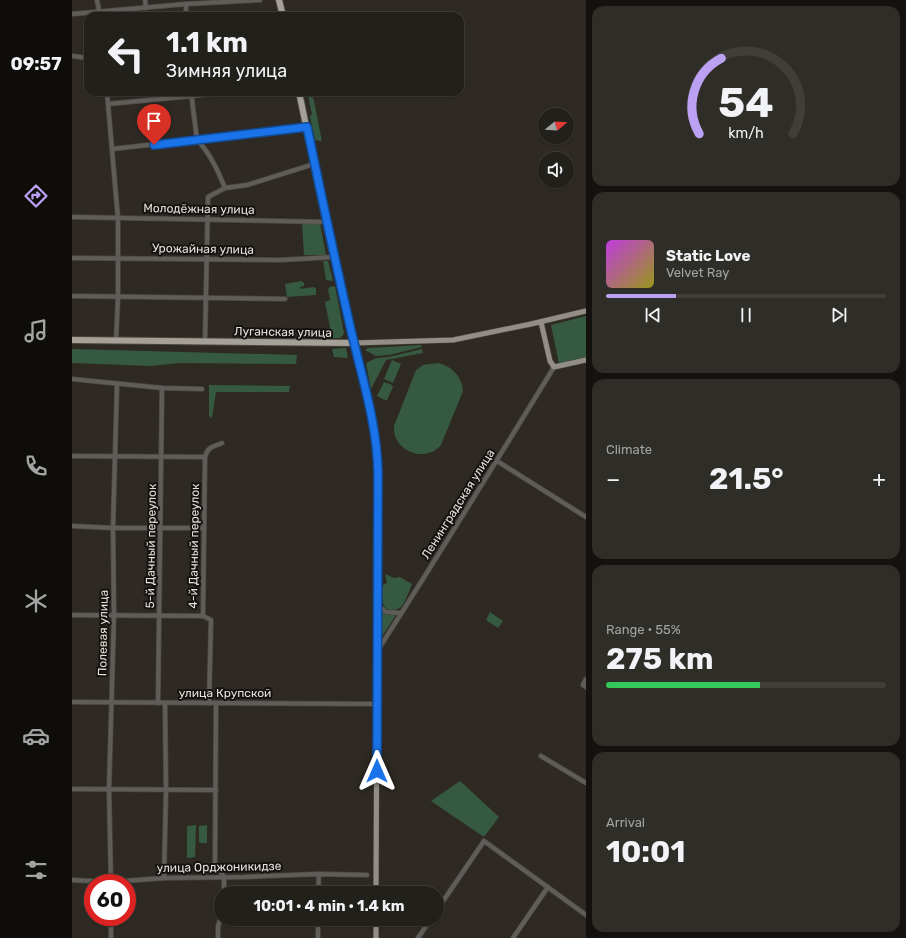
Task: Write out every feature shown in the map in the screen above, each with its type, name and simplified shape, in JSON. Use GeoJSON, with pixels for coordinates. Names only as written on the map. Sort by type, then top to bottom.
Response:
{"type":"FeatureCollection","features":[{"type":"Feature","properties":{"kind":"highway"},"geometry":{"type":"LineString","coordinates":[[279,0],[282,12]]}},
{"type":"Feature","properties":{"kind":"highway"},"geometry":{"type":"LineString","coordinates":[[300,96],[326,222],[354,343]]}},
{"type":"Feature","properties":{"kind":"highway","name":"Луганская улица"},"geometry":{"type":"LineString","coordinates":[[72,340],[354,343]]}},
{"type":"Feature","properties":{"kind":"main road","name":"Луганская улица"},"geometry":{"type":"LineString","coordinates":[[354,343],[453,340],[542,322],[586,311]]}},
{"type":"Feature","properties":{"kind":"main road"},"geometry":{"type":"LineString","coordinates":[[542,322],[550,361],[554,367],[586,360]]}},
{"type":"Feature","properties":{"kind":"main road"},"geometry":{"type":"LineString","coordinates":[[354,343],[373,428],[378,460],[376,886]]}},
{"type":"Feature","properties":{"kind":"main road"},"geometry":{"type":"LineString","coordinates":[[376,926],[376,938]]}},
{"type":"Feature","properties":{"kind":"street"},"geometry":{"type":"LineString","coordinates":[[97,0],[99,12]]}},
{"type":"Feature","properties":{"kind":"street"},"geometry":{"type":"LineString","coordinates":[[145,0],[146,8]]}},
{"type":"Feature","properties":{"kind":"street"},"geometry":{"type":"LineString","coordinates":[[115,12],[186,4],[260,0]]}},
{"type":"Feature","properties":{"kind":"street"},"geometry":{"type":"LineString","coordinates":[[186,4],[186,12]]}},
{"type":"Feature","properties":{"kind":"street"},"geometry":{"type":"LineString","coordinates":[[72,14],[84,14]]}},
{"type":"Feature","properties":{"kind":"street"},"geometry":{"type":"LineString","coordinates":[[72,56],[84,58]]}},
{"type":"Feature","properties":{"kind":"street"},"geometry":{"type":"LineString","coordinates":[[107,96],[118,219],[118,297],[116,341]]}},
{"type":"Feature","properties":{"kind":"street"},"geometry":{"type":"LineString","coordinates":[[108,104],[175,96]]}},
{"type":"Feature","properties":{"kind":"street"},"geometry":{"type":"LineString","coordinates":[[192,96],[198,140],[218,171],[225,188]]}},
{"type":"Feature","properties":{"kind":"street"},"geometry":{"type":"LineString","coordinates":[[112,149],[307,127]]}},
{"type":"Feature","properties":{"kind":"street"},"geometry":{"type":"LineString","coordinates":[[205,341],[206,219],[208,197],[225,188],[247,185],[314,164]]}},
{"type":"Feature","properties":{"kind":"street","name":"Молодёжная улица"},"geometry":{"type":"LineString","coordinates":[[72,217],[326,222]]}},
{"type":"Feature","properties":{"kind":"street","name":"Урожайная улица"},"geometry":{"type":"LineString","coordinates":[[72,258],[280,260],[334,257]]}},
{"type":"Feature","properties":{"kind":"street"},"geometry":{"type":"LineString","coordinates":[[72,296],[284,299]]}},
{"type":"Feature","properties":{"kind":"street","name":"Ленинградская улица"},"geometry":{"type":"LineString","coordinates":[[378,650],[497,462],[525,412],[554,367]]}},
{"type":"Feature","properties":{"kind":"street"},"geometry":{"type":"LineString","coordinates":[[72,379],[162,388],[202,389]]}},
{"type":"Feature","properties":{"kind":"street","name":"Полевая улица"},"geometry":{"type":"LineString","coordinates":[[112,874],[109,790],[114,615],[113,528],[117,384]]}},
{"type":"Feature","properties":{"kind":"street","name":"5-й Дачный переулок"},"geometry":{"type":"LineString","coordinates":[[158,703],[162,388]]}},
{"type":"Feature","properties":{"kind":"street"},"geometry":{"type":"LineString","coordinates":[[72,456],[115,455],[205,457],[207,450],[222,443]]}},
{"type":"Feature","properties":{"kind":"street","name":"4-й Дачный переулок"},"geometry":{"type":"LineString","coordinates":[[205,457],[203,616],[210,620],[209,703]]}},
{"type":"Feature","properties":{"kind":"street"},"geometry":{"type":"LineString","coordinates":[[497,462],[586,517]]}},
{"type":"Feature","properties":{"kind":"street"},"geometry":{"type":"LineString","coordinates":[[72,526],[113,528],[204,528]]}},
{"type":"Feature","properties":{"kind":"street"},"geometry":{"type":"LineString","coordinates":[[377,606],[386,612],[401,612]]}},
{"type":"Feature","properties":{"kind":"street"},"geometry":{"type":"LineString","coordinates":[[72,614],[203,616]]}},
{"type":"Feature","properties":{"kind":"street"},"geometry":{"type":"LineString","coordinates":[[584,686],[586,679]]}},
{"type":"Feature","properties":{"kind":"street","name":"улица Крупской"},"geometry":{"type":"LineString","coordinates":[[72,702],[377,704]]}},
{"type":"Feature","properties":{"kind":"street"},"geometry":{"type":"LineString","coordinates":[[164,878],[166,790],[165,703]]}},
{"type":"Feature","properties":{"kind":"street"},"geometry":{"type":"LineString","coordinates":[[216,703],[215,863],[224,876],[224,886]]}},
{"type":"Feature","properties":{"kind":"street"},"geometry":{"type":"LineString","coordinates":[[541,756],[586,783]]}},
{"type":"Feature","properties":{"kind":"street"},"geometry":{"type":"LineString","coordinates":[[72,789],[216,790]]}},
{"type":"Feature","properties":{"kind":"street"},"geometry":{"type":"LineString","coordinates":[[444,900],[484,841],[586,915]]}},
{"type":"Feature","properties":{"kind":"street"},"geometry":{"type":"LineString","coordinates":[[318,886],[319,874]]}},
{"type":"Feature","properties":{"kind":"street","name":"улица Орджоникидзе"},"geometry":{"type":"LineString","coordinates":[[136,880],[224,876],[244,877],[319,874],[367,875]]}},
{"type":"Feature","properties":{"kind":"street","name":"улица Орджоникидзе"},"geometry":{"type":"LineString","coordinates":[[72,880],[84,881]]}},
{"type":"Feature","properties":{"kind":"street"},"geometry":{"type":"LineString","coordinates":[[513,938],[548,888]]}},
{"type":"Feature","properties":{"kind":"street"},"geometry":{"type":"LineString","coordinates":[[111,926],[111,938]]}},
{"type":"Feature","properties":{"kind":"street"},"geometry":{"type":"LineString","coordinates":[[218,926],[218,938]]}},
{"type":"Feature","properties":{"kind":"street"},"geometry":{"type":"LineString","coordinates":[[318,926],[318,938]]}},
{"type":"Feature","properties":{"kind":"street"},"geometry":{"type":"LineString","coordinates":[[418,938],[426,926]]}},
{"type":"Feature","properties":{"kind":"green space"},"geometry":{"type":"Polygon","coordinates":[[[308,96],[313,96],[322,141],[315,140],[310,116],[312,114],[308,96]]]}},
{"type":"Feature","properties":{"kind":"green space"},"geometry":{"type":"Polygon","coordinates":[[[302,223],[320,223],[326,255],[304,255],[302,223]]]}},
{"type":"Feature","properties":{"kind":"green space"},"geometry":{"type":"Polygon","coordinates":[[[323,261],[328,261],[333,281],[326,280],[323,261]]]}},
{"type":"Feature","properties":{"kind":"green space"},"geometry":{"type":"Polygon","coordinates":[[[301,281],[304,283],[304,286],[300,287],[301,289],[316,288],[316,295],[287,297],[285,284],[301,281]]]}},
{"type":"Feature","properties":{"kind":"green space"},"geometry":{"type":"Polygon","coordinates":[[[335,286],[344,333],[340,338],[326,338],[325,334],[330,327],[325,302],[330,300],[328,289],[335,286]]]}},
{"type":"Feature","properties":{"kind":"green space"},"geometry":{"type":"Polygon","coordinates":[[[586,316],[586,358],[559,364],[551,325],[586,316]]]}},
{"type":"Feature","properties":{"kind":"green space"},"geometry":{"type":"Polygon","coordinates":[[[421,345],[422,347],[389,355],[376,356],[365,350],[368,348],[421,345]]]}},
{"type":"Feature","properties":{"kind":"green space"},"geometry":{"type":"Polygon","coordinates":[[[346,348],[348,358],[334,357],[332,349],[346,348]]]}},
{"type":"Feature","properties":{"kind":"green space"},"geometry":{"type":"Polygon","coordinates":[[[72,349],[297,355],[296,364],[179,363],[151,366],[72,363],[72,349]]]}},
{"type":"Feature","properties":{"kind":"green space"},"geometry":{"type":"Polygon","coordinates":[[[422,349],[423,353],[386,360],[371,389],[366,363],[376,358],[389,357],[422,349]]]}},
{"type":"Feature","properties":{"kind":"green space"},"geometry":{"type":"Polygon","coordinates":[[[392,360],[401,364],[393,383],[384,379],[392,360]]]}},
{"type":"Feature","properties":{"kind":"green space"},"geometry":{"type":"Polygon","coordinates":[[[438,363],[452,369],[461,381],[463,391],[441,445],[434,451],[427,454],[411,452],[398,442],[395,435],[394,426],[416,370],[423,365],[438,363]]]}},
{"type":"Feature","properties":{"kind":"green space"},"geometry":{"type":"Polygon","coordinates":[[[384,382],[392,385],[393,387],[387,400],[377,396],[384,382]]]}},
{"type":"Feature","properties":{"kind":"green space"},"geometry":{"type":"Polygon","coordinates":[[[209,385],[290,386],[289,392],[216,392],[212,418],[209,416],[209,385]]]}},
{"type":"Feature","properties":{"kind":"green space"},"geometry":{"type":"Polygon","coordinates":[[[385,574],[394,578],[400,577],[412,584],[404,602],[398,609],[388,609],[383,604],[383,585],[387,583],[385,574]]]}},
{"type":"Feature","properties":{"kind":"green space"},"geometry":{"type":"Polygon","coordinates":[[[382,612],[396,615],[383,635],[382,635],[382,612]]]}},
{"type":"Feature","properties":{"kind":"green space"},"geometry":{"type":"Polygon","coordinates":[[[490,612],[503,621],[498,628],[486,620],[490,612]]]}},
{"type":"Feature","properties":{"kind":"green space"},"geometry":{"type":"Polygon","coordinates":[[[460,781],[499,817],[484,837],[431,801],[460,781]]]}},
{"type":"Feature","properties":{"kind":"green space"},"geometry":{"type":"Polygon","coordinates":[[[196,825],[195,857],[187,858],[187,826],[196,825]]]}},
{"type":"Feature","properties":{"kind":"green space"},"geometry":{"type":"Polygon","coordinates":[[[207,825],[207,843],[201,843],[199,842],[199,826],[207,825]]]}},
{"type":"Feature","properties":{"kind":"route"},"geometry":{"type":"LineString","coordinates":[[154,145],[307,127],[326,222],[362,375],[377,448],[377,771]]}}]}
